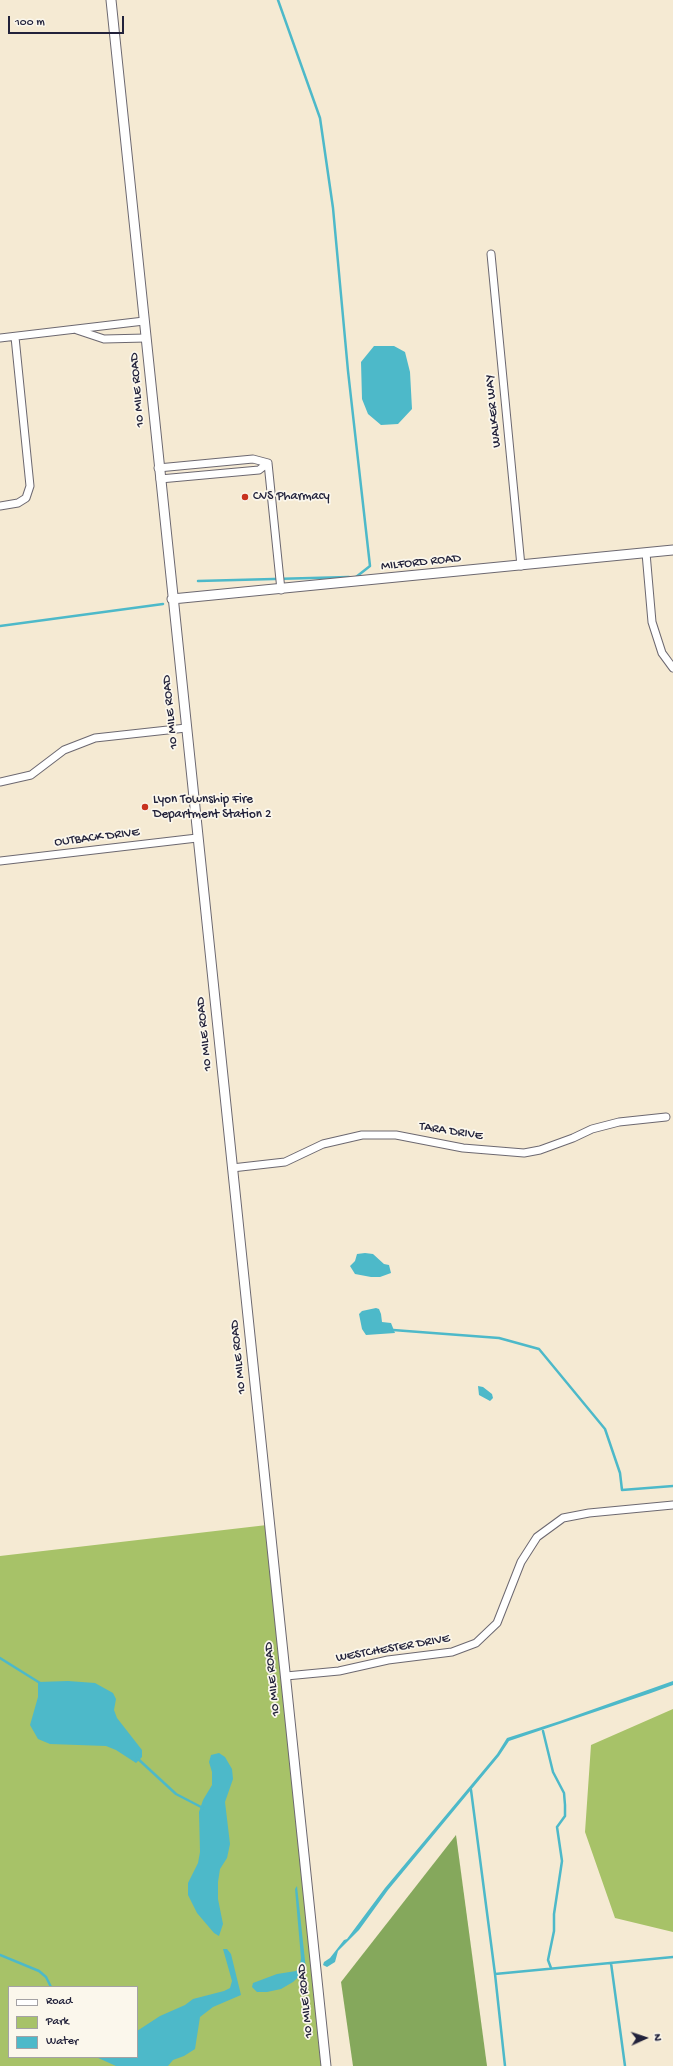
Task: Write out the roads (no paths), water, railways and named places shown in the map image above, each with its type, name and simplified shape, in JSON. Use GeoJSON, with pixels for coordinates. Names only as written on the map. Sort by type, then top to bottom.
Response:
{"type":"FeatureCollection","features":[{"type":"Feature","properties":{"kind":"main road","name":"10 MILE ROAD"},"geometry":{"type":"LineString","coordinates":[[111,0],[158,468],[326,2066]]}},
{"type":"Feature","properties":{"kind":"main road","name":"MILFORD ROAD"},"geometry":{"type":"LineString","coordinates":[[172,599],[281,590],[673,550]]}},
{"type":"Feature","properties":{"kind":"street","name":"WALKER WAY"},"geometry":{"type":"LineString","coordinates":[[491,254],[521,566]]}},
{"type":"Feature","properties":{"kind":"street"},"geometry":{"type":"LineString","coordinates":[[0,338],[144,321]]}},
{"type":"Feature","properties":{"kind":"street"},"geometry":{"type":"LineString","coordinates":[[77,330],[104,339],[146,338]]}},
{"type":"Feature","properties":{"kind":"street"},"geometry":{"type":"LineString","coordinates":[[0,506],[18,503],[26,498],[30,486],[15,337]]}},
{"type":"Feature","properties":{"kind":"street"},"geometry":{"type":"LineString","coordinates":[[158,468],[253,459],[268,463]]}},
{"type":"Feature","properties":{"kind":"street"},"geometry":{"type":"LineString","coordinates":[[160,479],[259,470],[268,463]]}},
{"type":"Feature","properties":{"kind":"street"},"geometry":{"type":"LineString","coordinates":[[268,463],[281,590]]}},
{"type":"Feature","properties":{"kind":"street"},"geometry":{"type":"LineString","coordinates":[[646,553],[652,622],[662,653],[673,668]]}},
{"type":"Feature","properties":{"kind":"street"},"geometry":{"type":"LineString","coordinates":[[0,782],[31,775],[64,750],[95,738],[186,728]]}},
{"type":"Feature","properties":{"kind":"street","name":"OUTBACK DRIVE"},"geometry":{"type":"LineString","coordinates":[[0,861],[197,838]]}},
{"type":"Feature","properties":{"kind":"street","name":"TARA DRIVE"},"geometry":{"type":"LineString","coordinates":[[232,1168],[285,1162],[323,1144],[362,1135],[396,1135],[463,1148],[524,1152],[544,1149],[592,1129],[620,1122],[666,1117]]}},
{"type":"Feature","properties":{"kind":"street","name":"WESTCHESTER DRIVE"},"geometry":{"type":"LineString","coordinates":[[286,1676],[339,1671],[388,1660],[452,1652],[476,1643],[497,1623],[521,1562],[537,1537],[562,1518],[589,1513],[673,1505]]}},
{"type":"Feature","properties":{"kind":"water"},"geometry":{"type":"Polygon","coordinates":[[[374,346],[394,346],[405,352],[410,372],[412,409],[398,424],[381,425],[368,414],[362,399],[361,362],[374,346]]]}},
{"type":"Feature","properties":{"kind":"water"},"geometry":{"type":"Polygon","coordinates":[[[357,1254],[373,1254],[384,1264],[389,1265],[391,1273],[380,1277],[355,1274],[350,1266],[355,1261],[357,1254]]]}},
{"type":"Feature","properties":{"kind":"water"},"geometry":{"type":"Polygon","coordinates":[[[376,1308],[379,1309],[382,1322],[391,1323],[395,1333],[366,1335],[362,1329],[359,1314],[362,1311],[376,1308]]]}},
{"type":"Feature","properties":{"kind":"water"},"geometry":{"type":"Polygon","coordinates":[[[478,1386],[483,1387],[492,1394],[493,1398],[490,1401],[479,1395],[478,1386]]]}},
{"type":"Feature","properties":{"kind":"water"},"geometry":{"type":"Polygon","coordinates":[[[68,1681],[95,1683],[113,1693],[116,1699],[114,1710],[117,1718],[142,1750],[142,1757],[136,1763],[116,1750],[106,1746],[50,1744],[38,1739],[30,1725],[38,1697],[38,1682],[68,1681]]]}},
{"type":"Feature","properties":{"kind":"water"},"geometry":{"type":"Polygon","coordinates":[[[673,1681],[673,1685],[509,1741],[499,1756],[388,1890],[359,1930],[338,1951],[335,1962],[327,1967],[323,1965],[344,1940],[347,1939],[385,1888],[497,1754],[507,1738],[673,1681]]]}},
{"type":"Feature","properties":{"kind":"water"},"geometry":{"type":"Polygon","coordinates":[[[219,1753],[225,1757],[232,1769],[233,1779],[225,1802],[230,1844],[227,1858],[220,1869],[218,1882],[218,1899],[223,1924],[219,1936],[214,1933],[197,1913],[188,1895],[188,1883],[198,1863],[200,1852],[199,1812],[203,1800],[212,1785],[212,1772],[209,1762],[211,1755],[219,1753]]]}},
{"type":"Feature","properties":{"kind":"water"},"geometry":{"type":"Polygon","coordinates":[[[297,1886],[306,1970],[293,1982],[281,1989],[267,1992],[257,1992],[252,1987],[253,1983],[277,1974],[296,1971],[300,1966],[301,1958],[295,1889],[297,1886]]]}},
{"type":"Feature","properties":{"kind":"water"},"geometry":{"type":"Polygon","coordinates":[[[223,1949],[227,1949],[231,1954],[241,1995],[213,2007],[200,2017],[195,2049],[184,2056],[173,2060],[168,2066],[116,2066],[98,2058],[138,2058],[138,2030],[160,2016],[185,2005],[193,1999],[230,1988],[232,1981],[223,1949]]]}},
{"type":"Feature","properties":{"kind":"waterway"},"geometry":{"type":"LineString","coordinates":[[278,0],[320,118],[333,208],[348,371],[370,566],[356,577]]}},
{"type":"Feature","properties":{"kind":"waterway"},"geometry":{"type":"LineString","coordinates":[[198,581],[349,577]]}},
{"type":"Feature","properties":{"kind":"waterway"},"geometry":{"type":"LineString","coordinates":[[0,626],[163,604]]}},
{"type":"Feature","properties":{"kind":"waterway"},"geometry":{"type":"LineString","coordinates":[[393,1330],[499,1338],[539,1349],[605,1429],[620,1473],[622,1490],[673,1486]]}},
{"type":"Feature","properties":{"kind":"waterway"},"geometry":{"type":"LineString","coordinates":[[0,1658],[40,1683]]}},
{"type":"Feature","properties":{"kind":"waterway"},"geometry":{"type":"LineString","coordinates":[[543,1731],[553,1772],[564,1793],[565,1805],[565,1816],[557,1827],[562,1861],[554,1914],[554,1931],[548,1960],[551,1968]]}},
{"type":"Feature","properties":{"kind":"waterway"},"geometry":{"type":"LineString","coordinates":[[137,1758],[176,1794],[203,1808]]}},
{"type":"Feature","properties":{"kind":"waterway"},"geometry":{"type":"LineString","coordinates":[[471,1790],[495,1974],[505,2066]]}},
{"type":"Feature","properties":{"kind":"waterway"},"geometry":{"type":"LineString","coordinates":[[0,1955],[39,1971],[46,1977],[50,1986]]}},
{"type":"Feature","properties":{"kind":"waterway"},"geometry":{"type":"LineString","coordinates":[[495,1974],[673,1957]]}},
{"type":"Feature","properties":{"kind":"waterway"},"geometry":{"type":"LineString","coordinates":[[611,1963],[625,2066]]}},
{"type":"Feature","properties":{"kind":"place","name":"CVS Pharmacy"},"geometry":{"type":"Point","coordinates":[245,497]}},
{"type":"Feature","properties":{"kind":"place","name":"Lyon Township Fire Department Station 2"},"geometry":{"type":"Point","coordinates":[145,807]}}]}
